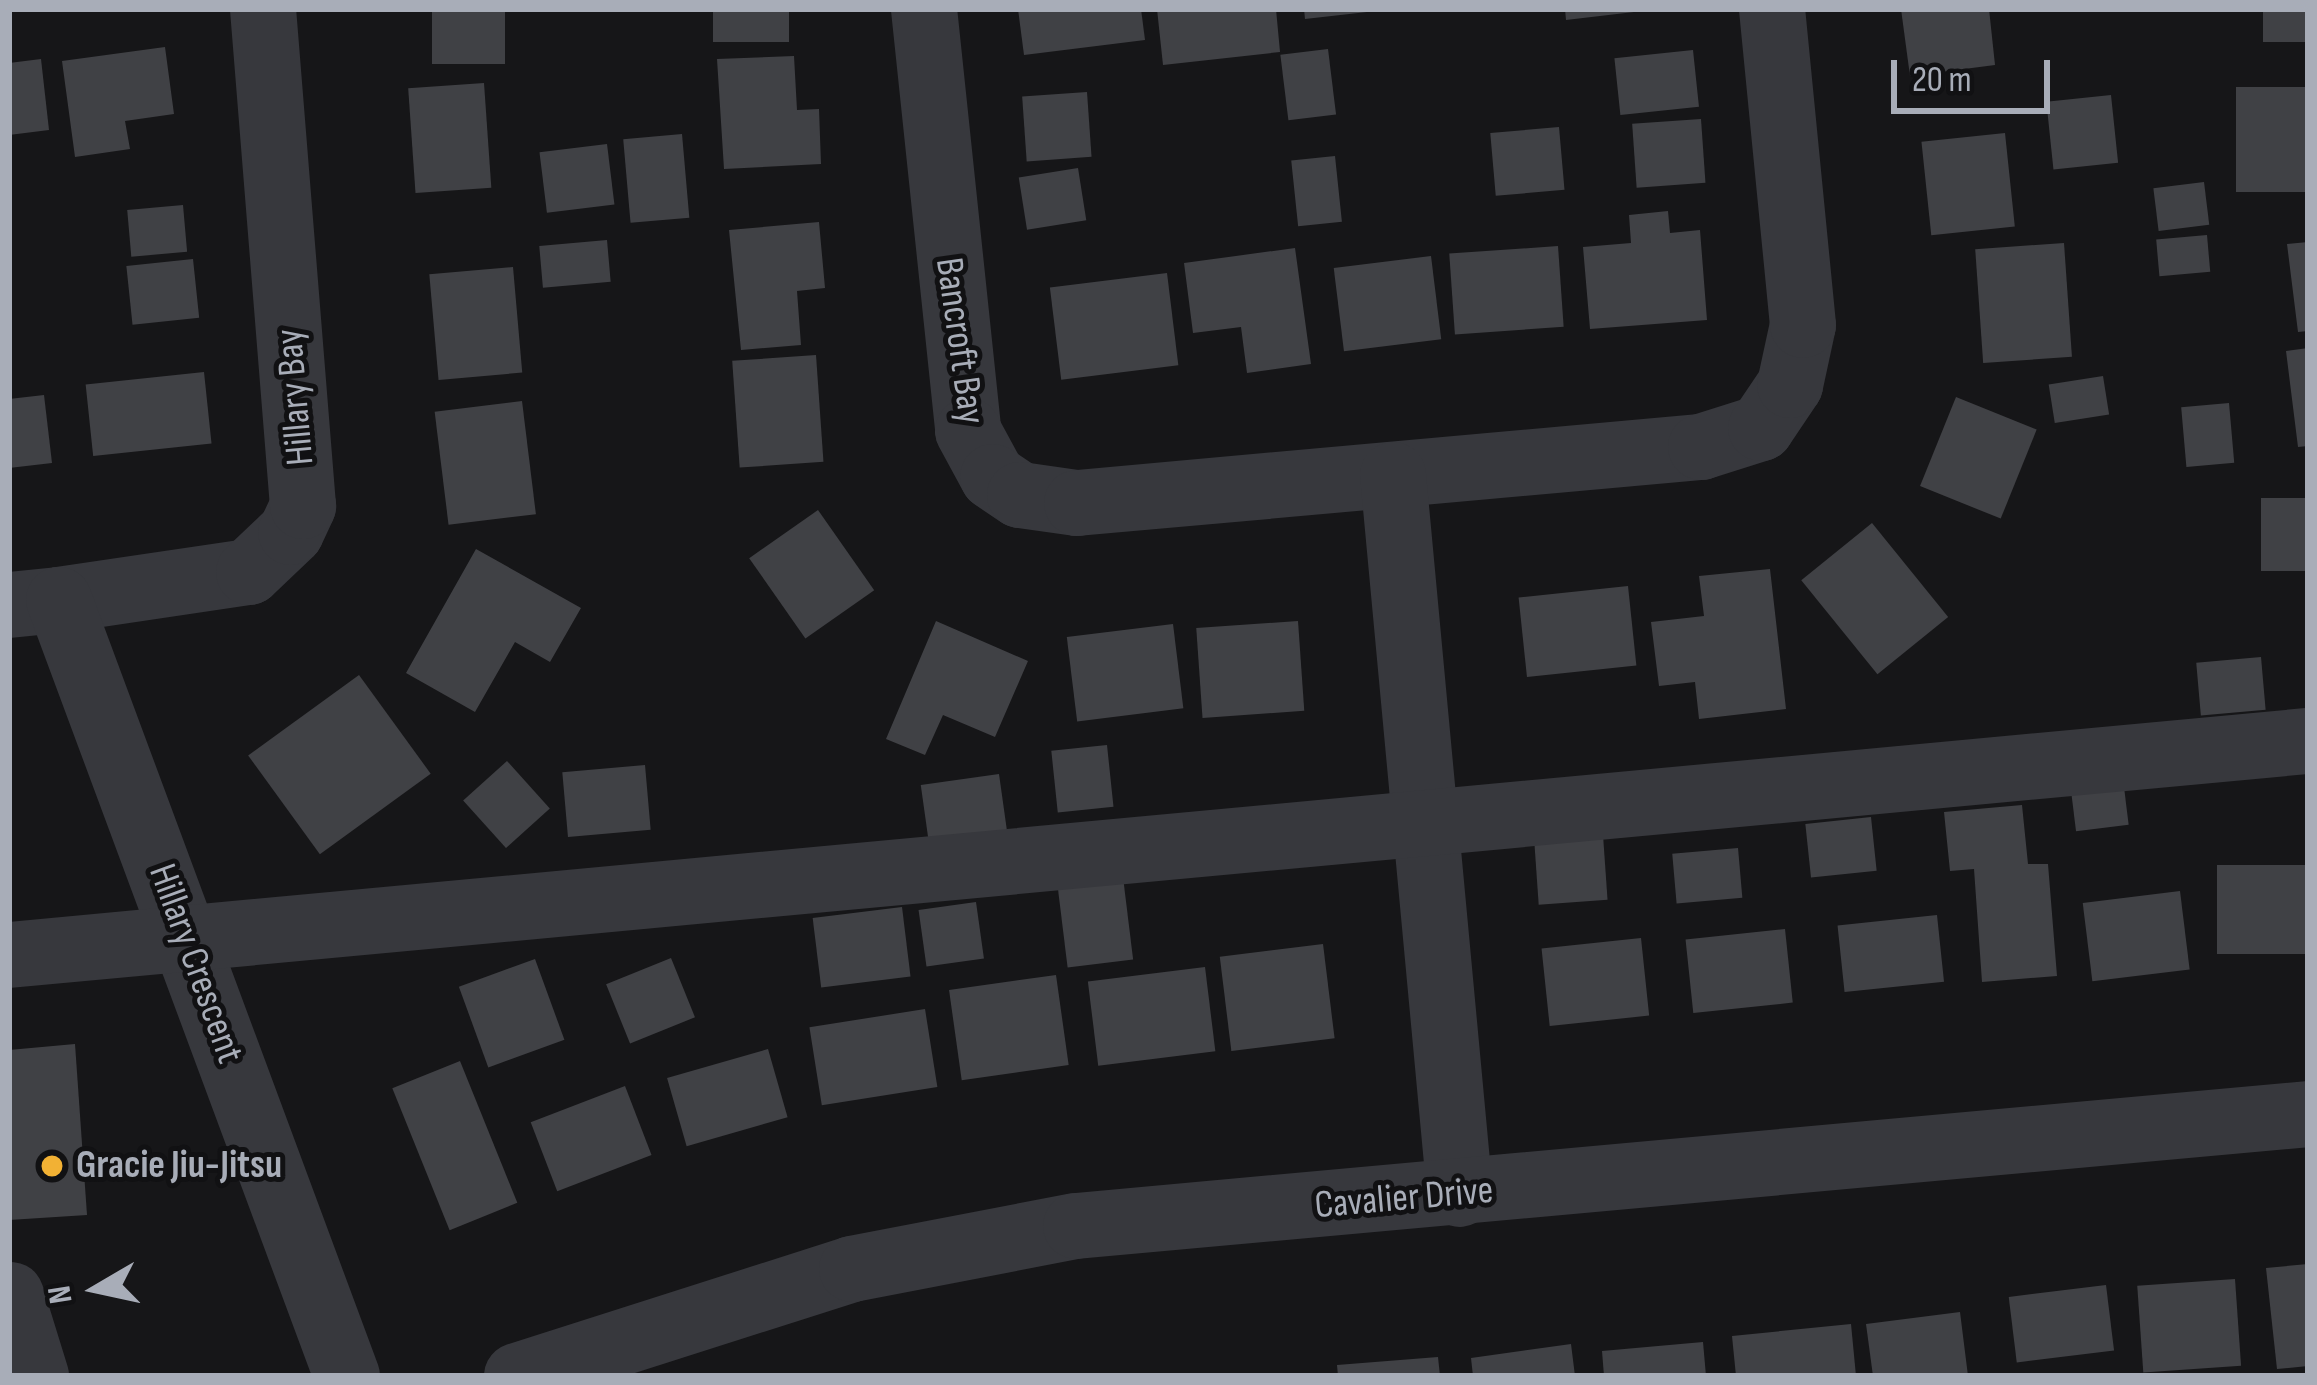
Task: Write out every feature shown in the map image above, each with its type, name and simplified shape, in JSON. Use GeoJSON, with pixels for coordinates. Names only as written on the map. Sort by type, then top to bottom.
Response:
{"type":"FeatureCollection","features":[{"type":"Feature","properties":{"kind":"street","name":"Hillary Bay"},"geometry":{"type":"LineString","coordinates":[[34,603],[249,572],[281,544],[303,506],[262,9]]}},
{"type":"Feature","properties":{"kind":"street","name":"Bancroft Bay"},"geometry":{"type":"LineString","coordinates":[[924,9],[958,391],[968,431],[993,477],[1020,495],[1077,503],[1701,447],[1740,439],[1777,413],[1803,326],[1772,9]]}},
{"type":"Feature","properties":{"kind":"street"},"geometry":{"type":"LineString","coordinates":[[1394,476],[1460,1194]]}},
{"type":"Feature","properties":{"kind":"street","name":"Hillary Crescent"},"geometry":{"type":"LineString","coordinates":[[34,603],[186,938],[347,1376]]}},
{"type":"Feature","properties":{"kind":"street"},"geometry":{"type":"LineString","coordinates":[[9,955],[2308,741]]}},
{"type":"Feature","properties":{"kind":"street","name":"Cavalier Drive"},"geometry":{"type":"LineString","coordinates":[[518,1376],[943,1248],[1076,1226],[2308,1114]]}},
{"type":"Feature","properties":{"kind":"street"},"geometry":{"type":"LineString","coordinates":[[11,1295],[36,1376]]}},
{"type":"Feature","properties":{"kind":"building"},"geometry":{"type":"Polygon","coordinates":[[[432,9],[505,9],[505,64],[432,64],[432,9]]]}},
{"type":"Feature","properties":{"kind":"building"},"geometry":{"type":"Polygon","coordinates":[[[713,9],[789,9],[789,42],[713,42],[713,9]]]}},
{"type":"Feature","properties":{"kind":"building"},"geometry":{"type":"Polygon","coordinates":[[[1018,9],[1141,9],[1145,40],[1024,55],[1018,9]]]}},
{"type":"Feature","properties":{"kind":"building"},"geometry":{"type":"Polygon","coordinates":[[[1157,9],[1276,9],[1280,52],[1163,65],[1157,9]]]}},
{"type":"Feature","properties":{"kind":"building"},"geometry":{"type":"Polygon","coordinates":[[[1304,9],[1367,9],[1367,12],[1305,19],[1304,9]]]}},
{"type":"Feature","properties":{"kind":"building"},"geometry":{"type":"Polygon","coordinates":[[[1565,9],[1634,9],[1634,12],[1566,20],[1565,9]]]}},
{"type":"Feature","properties":{"kind":"building"},"geometry":{"type":"Polygon","coordinates":[[[1901,9],[1989,9],[1995,65],[1910,76],[1901,9]]]}},
{"type":"Feature","properties":{"kind":"building"},"geometry":{"type":"Polygon","coordinates":[[[2263,9],[2308,9],[2308,42],[2263,42],[2263,9]]]}},
{"type":"Feature","properties":{"kind":"building"},"geometry":{"type":"Polygon","coordinates":[[[165,47],[174,114],[125,121],[130,149],[75,157],[62,61],[165,47]]]}},
{"type":"Feature","properties":{"kind":"building"},"geometry":{"type":"Polygon","coordinates":[[[1328,49],[1336,115],[1288,120],[1280,55],[1328,49]]]}},
{"type":"Feature","properties":{"kind":"building"},"geometry":{"type":"Polygon","coordinates":[[[1693,50],[1699,107],[1620,115],[1614,58],[1693,50]]]}},
{"type":"Feature","properties":{"kind":"building"},"geometry":{"type":"Polygon","coordinates":[[[794,56],[797,110],[819,109],[821,164],[724,169],[717,59],[794,56]]]}},
{"type":"Feature","properties":{"kind":"building"},"geometry":{"type":"Polygon","coordinates":[[[41,59],[49,130],[9,135],[9,63],[41,59]]]}},
{"type":"Feature","properties":{"kind":"building"},"geometry":{"type":"Polygon","coordinates":[[[484,83],[491,188],[416,193],[408,88],[484,83]]]}},
{"type":"Feature","properties":{"kind":"building"},"geometry":{"type":"Polygon","coordinates":[[[2236,87],[2308,87],[2308,192],[2236,192],[2236,87]]]}},
{"type":"Feature","properties":{"kind":"building"},"geometry":{"type":"Polygon","coordinates":[[[1087,92],[1092,157],[1027,161],[1022,97],[1087,92]]]}},
{"type":"Feature","properties":{"kind":"building"},"geometry":{"type":"Polygon","coordinates":[[[2111,95],[2118,163],[2053,169],[2046,102],[2111,95]]]}},
{"type":"Feature","properties":{"kind":"building"},"geometry":{"type":"Polygon","coordinates":[[[1701,119],[1705,183],[1637,188],[1632,124],[1701,119]]]}},
{"type":"Feature","properties":{"kind":"building"},"geometry":{"type":"Polygon","coordinates":[[[1559,127],[1564,190],[1496,196],[1490,133],[1559,127]]]}},
{"type":"Feature","properties":{"kind":"building"},"geometry":{"type":"Polygon","coordinates":[[[2005,133],[2015,226],[1931,235],[1921,142],[2005,133]]]}},
{"type":"Feature","properties":{"kind":"building"},"geometry":{"type":"Polygon","coordinates":[[[682,134],[689,218],[631,223],[623,139],[682,134]]]}},
{"type":"Feature","properties":{"kind":"building"},"geometry":{"type":"Polygon","coordinates":[[[607,144],[614,205],[547,213],[540,152],[607,144]]]}},
{"type":"Feature","properties":{"kind":"building"},"geometry":{"type":"Polygon","coordinates":[[[1335,156],[1342,222],[1298,226],[1291,161],[1335,156]]]}},
{"type":"Feature","properties":{"kind":"building"},"geometry":{"type":"Polygon","coordinates":[[[1078,168],[1086,220],[1027,230],[1019,177],[1078,168]]]}},
{"type":"Feature","properties":{"kind":"building"},"geometry":{"type":"Polygon","coordinates":[[[2204,182],[2209,225],[2159,231],[2153,188],[2204,182]]]}},
{"type":"Feature","properties":{"kind":"building"},"geometry":{"type":"Polygon","coordinates":[[[183,205],[187,252],[131,257],[127,210],[183,205]]]}},
{"type":"Feature","properties":{"kind":"building"},"geometry":{"type":"Polygon","coordinates":[[[1668,211],[1670,233],[1700,230],[1707,320],[1590,329],[1583,247],[1631,243],[1629,215],[1668,211]]]}},
{"type":"Feature","properties":{"kind":"building"},"geometry":{"type":"Polygon","coordinates":[[[819,222],[825,288],[797,291],[801,345],[741,350],[729,230],[819,222]]]}},
{"type":"Feature","properties":{"kind":"building"},"geometry":{"type":"Polygon","coordinates":[[[2207,235],[2210,272],[2159,276],[2156,239],[2207,235]]]}},
{"type":"Feature","properties":{"kind":"building"},"geometry":{"type":"Polygon","coordinates":[[[607,240],[611,282],[543,288],[539,246],[607,240]]]}},
{"type":"Feature","properties":{"kind":"building"},"geometry":{"type":"Polygon","coordinates":[[[2308,242],[2308,331],[2298,332],[2287,244],[2308,242]]]}},
{"type":"Feature","properties":{"kind":"building"},"geometry":{"type":"Polygon","coordinates":[[[2064,243],[2072,357],[1983,363],[1975,249],[2064,243]]]}},
{"type":"Feature","properties":{"kind":"building"},"geometry":{"type":"Polygon","coordinates":[[[1558,246],[1564,327],[1455,334],[1449,254],[1558,246]]]}},
{"type":"Feature","properties":{"kind":"building"},"geometry":{"type":"Polygon","coordinates":[[[1295,248],[1311,364],[1247,373],[1241,327],[1193,333],[1184,263],[1295,248]]]}},
{"type":"Feature","properties":{"kind":"building"},"geometry":{"type":"Polygon","coordinates":[[[1431,256],[1441,339],[1344,351],[1334,268],[1431,256]]]}},
{"type":"Feature","properties":{"kind":"building"},"geometry":{"type":"Polygon","coordinates":[[[193,259],[199,318],[133,325],[126,266],[193,259]]]}},
{"type":"Feature","properties":{"kind":"building"},"geometry":{"type":"Polygon","coordinates":[[[513,267],[522,373],[439,380],[429,274],[513,267]]]}},
{"type":"Feature","properties":{"kind":"building"},"geometry":{"type":"Polygon","coordinates":[[[1167,273],[1178,365],[1061,380],[1050,287],[1167,273]]]}},
{"type":"Feature","properties":{"kind":"building"},"geometry":{"type":"Polygon","coordinates":[[[2308,348],[2308,446],[2298,447],[2286,351],[2308,348]]]}},
{"type":"Feature","properties":{"kind":"building"},"geometry":{"type":"Polygon","coordinates":[[[816,355],[823,462],[740,468],[732,361],[816,355]]]}},
{"type":"Feature","properties":{"kind":"building"},"geometry":{"type":"Polygon","coordinates":[[[204,372],[212,444],[93,456],[86,384],[204,372]]]}},
{"type":"Feature","properties":{"kind":"building"},"geometry":{"type":"Polygon","coordinates":[[[2103,376],[2109,415],[2055,423],[2049,385],[2103,376]]]}},
{"type":"Feature","properties":{"kind":"building"},"geometry":{"type":"Polygon","coordinates":[[[44,395],[52,463],[9,468],[9,399],[44,395]]]}},
{"type":"Feature","properties":{"kind":"building"},"geometry":{"type":"Polygon","coordinates":[[[1956,397],[2037,430],[2001,519],[1920,486],[1956,397]]]}},
{"type":"Feature","properties":{"kind":"building"},"geometry":{"type":"Polygon","coordinates":[[[522,401],[536,514],[449,525],[435,412],[522,401]]]}},
{"type":"Feature","properties":{"kind":"building"},"geometry":{"type":"Polygon","coordinates":[[[2229,403],[2234,463],[2186,467],[2181,407],[2229,403]]]}},
{"type":"Feature","properties":{"kind":"building"},"geometry":{"type":"Polygon","coordinates":[[[2261,498],[2308,498],[2308,571],[2261,571],[2261,498]]]}},
{"type":"Feature","properties":{"kind":"building"},"geometry":{"type":"Polygon","coordinates":[[[818,510],[874,590],[805,638],[749,558],[818,510]]]}},
{"type":"Feature","properties":{"kind":"building"},"geometry":{"type":"Polygon","coordinates":[[[1872,523],[1948,617],[1877,674],[1801,580],[1872,523]]]}},
{"type":"Feature","properties":{"kind":"building"},"geometry":{"type":"Polygon","coordinates":[[[476,549],[581,608],[550,662],[515,642],[475,712],[406,673],[476,549]]]}},
{"type":"Feature","properties":{"kind":"building"},"geometry":{"type":"Polygon","coordinates":[[[1770,569],[1786,709],[1699,719],[1695,682],[1659,686],[1651,622],[1704,616],[1699,576],[1770,569]]]}},
{"type":"Feature","properties":{"kind":"building"},"geometry":{"type":"Polygon","coordinates":[[[1628,586],[1636,666],[1527,677],[1519,597],[1628,586]]]}},
{"type":"Feature","properties":{"kind":"building"},"geometry":{"type":"Polygon","coordinates":[[[936,621],[1028,661],[995,737],[943,715],[925,755],[886,739],[936,621]]]}},
{"type":"Feature","properties":{"kind":"building"},"geometry":{"type":"Polygon","coordinates":[[[1298,621],[1304,711],[1203,718],[1196,628],[1298,621]]]}},
{"type":"Feature","properties":{"kind":"building"},"geometry":{"type":"Polygon","coordinates":[[[1173,624],[1183,708],[1077,721],[1067,637],[1173,624]]]}},
{"type":"Feature","properties":{"kind":"building"},"geometry":{"type":"Polygon","coordinates":[[[2261,657],[2266,710],[2201,715],[2196,663],[2261,657]]]}},
{"type":"Feature","properties":{"kind":"building"},"geometry":{"type":"Polygon","coordinates":[[[359,675],[431,774],[320,854],[248,756],[359,675]]]}},
{"type":"Feature","properties":{"kind":"building"},"geometry":{"type":"Polygon","coordinates":[[[1107,745],[1113,807],[1058,813],[1051,751],[1107,745]]]}},
{"type":"Feature","properties":{"kind":"building"},"geometry":{"type":"Polygon","coordinates":[[[507,761],[550,809],[506,848],[463,800],[507,761]]]}},
{"type":"Feature","properties":{"kind":"building"},"geometry":{"type":"Polygon","coordinates":[[[645,765],[651,830],[568,837],[562,772],[645,765]]]}},
{"type":"Feature","properties":{"kind":"building"},"geometry":{"type":"Polygon","coordinates":[[[999,774],[1007,834],[929,845],[921,785],[999,774]]]}},
{"type":"Feature","properties":{"kind":"building"},"geometry":{"type":"Polygon","coordinates":[[[2124,787],[2129,825],[2076,831],[2071,793],[2124,787]]]}},
{"type":"Feature","properties":{"kind":"building"},"geometry":{"type":"Polygon","coordinates":[[[2022,805],[2028,864],[2048,864],[2057,976],[1982,982],[1974,869],[1950,871],[1944,812],[2022,805]]]}},
{"type":"Feature","properties":{"kind":"building"},"geometry":{"type":"Polygon","coordinates":[[[1871,817],[1877,871],[1811,878],[1805,824],[1871,817]]]}},
{"type":"Feature","properties":{"kind":"building"},"geometry":{"type":"Polygon","coordinates":[[[1603,835],[1608,900],[1539,905],[1534,840],[1603,835]]]}},
{"type":"Feature","properties":{"kind":"building"},"geometry":{"type":"Polygon","coordinates":[[[1738,848],[1742,898],[1677,904],[1672,854],[1738,848]]]}},
{"type":"Feature","properties":{"kind":"building"},"geometry":{"type":"Polygon","coordinates":[[[2217,865],[2308,865],[2308,954],[2217,954],[2217,865]]]}},
{"type":"Feature","properties":{"kind":"building"},"geometry":{"type":"Polygon","coordinates":[[[1123,877],[1133,959],[1068,967],[1057,885],[1123,877]]]}},
{"type":"Feature","properties":{"kind":"building"},"geometry":{"type":"Polygon","coordinates":[[[2180,891],[2190,969],[2092,981],[2083,903],[2180,891]]]}},
{"type":"Feature","properties":{"kind":"building"},"geometry":{"type":"Polygon","coordinates":[[[976,902],[984,958],[926,967],[919,910],[976,902]]]}},
{"type":"Feature","properties":{"kind":"building"},"geometry":{"type":"Polygon","coordinates":[[[902,907],[911,976],[821,987],[813,918],[902,907]]]}},
{"type":"Feature","properties":{"kind":"building"},"geometry":{"type":"Polygon","coordinates":[[[1937,915],[1944,982],[1845,992],[1838,925],[1937,915]]]}},
{"type":"Feature","properties":{"kind":"building"},"geometry":{"type":"Polygon","coordinates":[[[1785,929],[1793,1003],[1693,1013],[1686,939],[1785,929]]]}},
{"type":"Feature","properties":{"kind":"building"},"geometry":{"type":"Polygon","coordinates":[[[1641,938],[1649,1016],[1550,1026],[1542,948],[1641,938]]]}},
{"type":"Feature","properties":{"kind":"building"},"geometry":{"type":"Polygon","coordinates":[[[1323,944],[1335,1038],[1231,1051],[1220,957],[1323,944]]]}},
{"type":"Feature","properties":{"kind":"building"},"geometry":{"type":"Polygon","coordinates":[[[671,958],[695,1017],[630,1044],[606,984],[671,958]]]}},
{"type":"Feature","properties":{"kind":"building"},"geometry":{"type":"Polygon","coordinates":[[[535,959],[564,1040],[488,1068],[459,987],[535,959]]]}},
{"type":"Feature","properties":{"kind":"building"},"geometry":{"type":"Polygon","coordinates":[[[1205,967],[1215,1051],[1098,1066],[1088,981],[1205,967]]]}},
{"type":"Feature","properties":{"kind":"building"},"geometry":{"type":"Polygon","coordinates":[[[1056,975],[1069,1065],[962,1080],[949,990],[1056,975]]]}},
{"type":"Feature","properties":{"kind":"building"},"geometry":{"type":"Polygon","coordinates":[[[925,1009],[937,1087],[822,1105],[809,1027],[925,1009]]]}},
{"type":"Feature","properties":{"kind":"building"},"geometry":{"type":"Polygon","coordinates":[[[75,1044],[87,1215],[9,1220],[9,1050],[75,1044]]]}},
{"type":"Feature","properties":{"kind":"building"},"geometry":{"type":"Polygon","coordinates":[[[768,1049],[788,1117],[687,1146],[667,1078],[768,1049]]]}},
{"type":"Feature","properties":{"kind":"building"},"geometry":{"type":"Polygon","coordinates":[[[460,1061],[517,1203],[450,1230],[392,1088],[460,1061]]]}},
{"type":"Feature","properties":{"kind":"building"},"geometry":{"type":"Polygon","coordinates":[[[625,1086],[652,1155],[557,1191],[531,1122],[625,1086]]]}},
{"type":"Feature","properties":{"kind":"building"},"geometry":{"type":"Polygon","coordinates":[[[2308,1264],[2308,1366],[2277,1369],[2266,1268],[2308,1264]]]}},
{"type":"Feature","properties":{"kind":"building"},"geometry":{"type":"Polygon","coordinates":[[[2235,1279],[2241,1366],[2143,1373],[2137,1286],[2235,1279]]]}},
{"type":"Feature","properties":{"kind":"building"},"geometry":{"type":"Polygon","coordinates":[[[2106,1285],[2114,1351],[2017,1362],[2009,1297],[2106,1285]]]}},
{"type":"Feature","properties":{"kind":"building"},"geometry":{"type":"Polygon","coordinates":[[[1960,1312],[1968,1376],[1873,1376],[1866,1324],[1960,1312]]]}},
{"type":"Feature","properties":{"kind":"building"},"geometry":{"type":"Polygon","coordinates":[[[1851,1324],[1856,1376],[1736,1376],[1732,1336],[1851,1324]]]}},
{"type":"Feature","properties":{"kind":"building"},"geometry":{"type":"Polygon","coordinates":[[[1703,1342],[1706,1376],[1604,1376],[1602,1351],[1703,1342]]]}},
{"type":"Feature","properties":{"kind":"building"},"geometry":{"type":"Polygon","coordinates":[[[1571,1344],[1575,1376],[1473,1376],[1471,1358],[1571,1344]]]}},
{"type":"Feature","properties":{"kind":"building"},"geometry":{"type":"Polygon","coordinates":[[[1438,1357],[1440,1376],[1338,1376],[1337,1365],[1438,1357]]]}},
{"type":"Feature","properties":{"kind":"place","name":"Gracie Jiu-Jitsu"},"geometry":{"type":"Point","coordinates":[52,1166]}}]}
